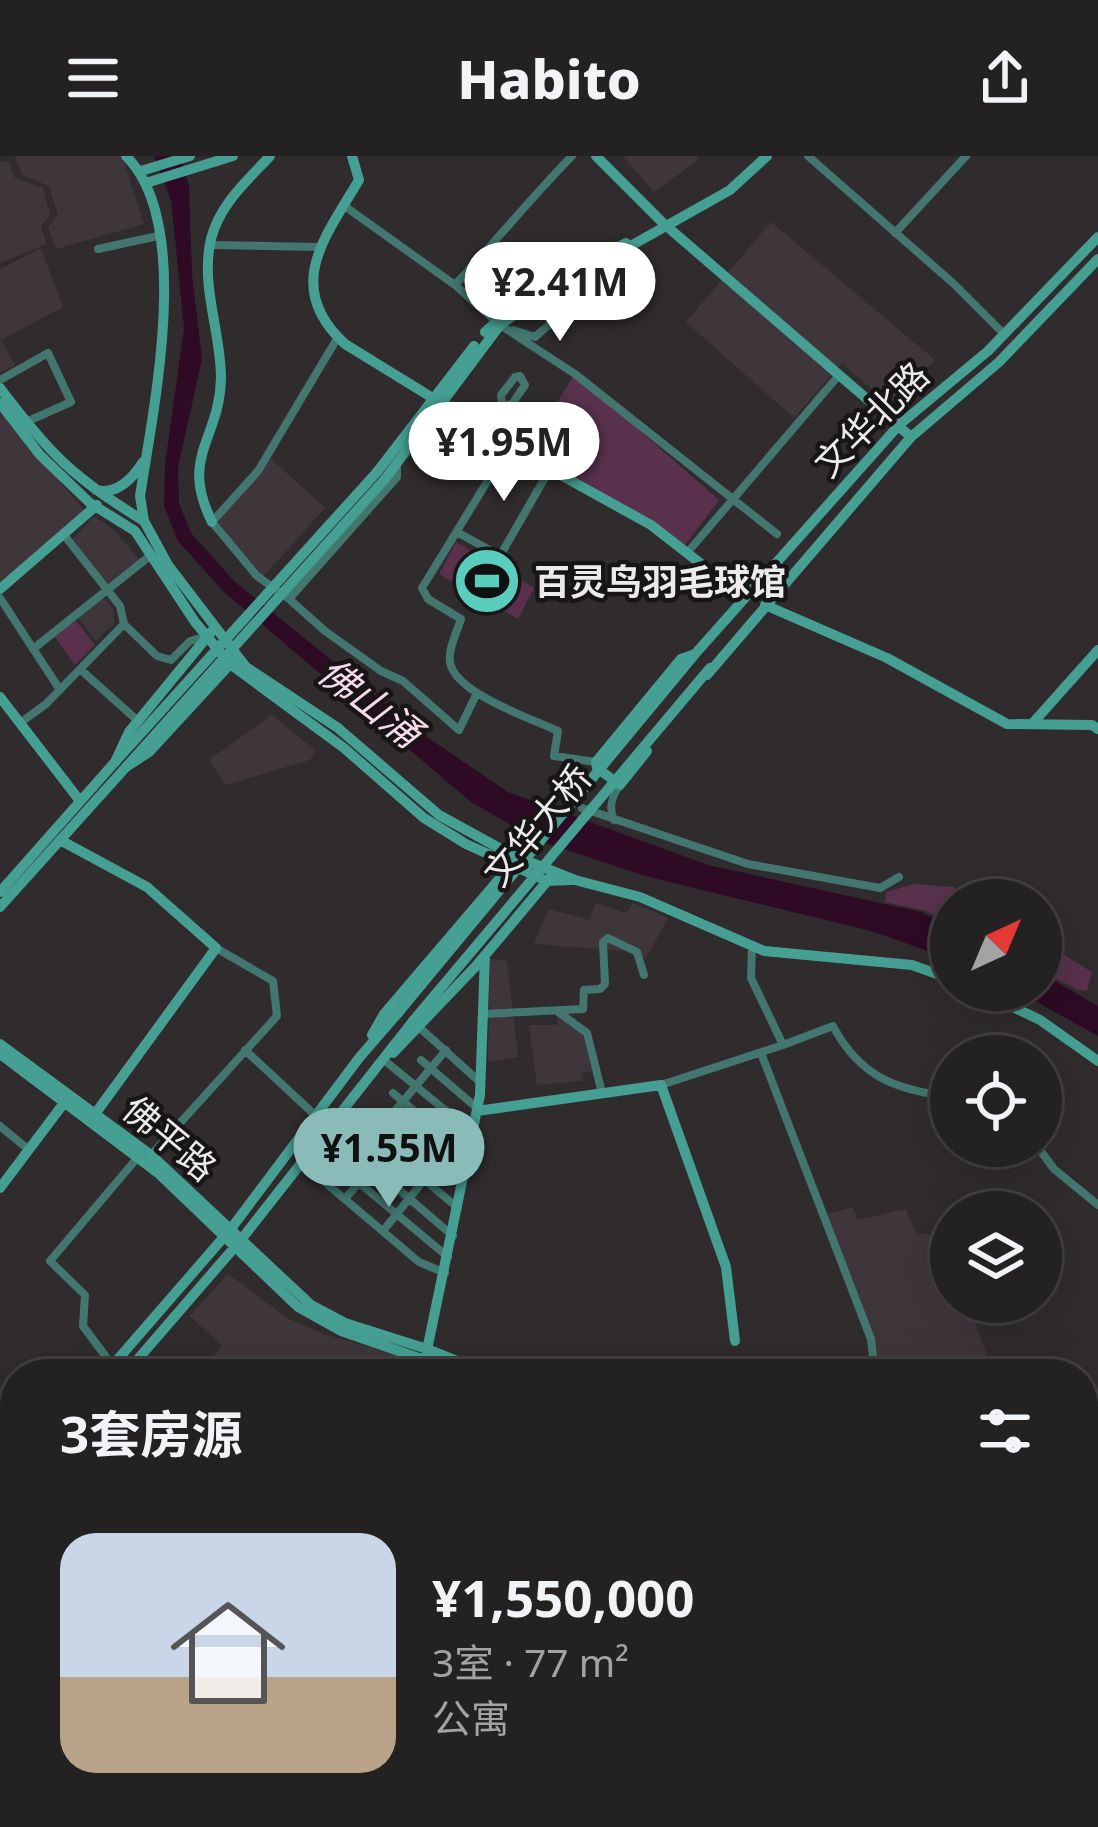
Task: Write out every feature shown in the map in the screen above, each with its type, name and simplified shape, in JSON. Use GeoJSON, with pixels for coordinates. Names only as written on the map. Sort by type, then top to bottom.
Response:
{"type":"FeatureCollection","features":[{"type":"Feature","properties":{"kind":"main road"},"geometry":{"type":"LineString","coordinates":[[126,156],[143,177],[158,236],[164,327],[139,526],[151,555],[234,661],[338,728],[439,815],[515,861],[550,876],[640,897],[764,951],[912,965],[930,971]]}},
{"type":"Feature","properties":{"kind":"main road"},"geometry":{"type":"LineString","coordinates":[[143,177],[190,156]]}},
{"type":"Feature","properties":{"kind":"main road"},"geometry":{"type":"LineString","coordinates":[[143,177],[233,156]]}},
{"type":"Feature","properties":{"kind":"main road"},"geometry":{"type":"LineString","coordinates":[[212,522],[197,484],[198,462],[221,383],[207,263],[224,206],[270,156]]}},
{"type":"Feature","properties":{"kind":"main road"},"geometry":{"type":"LineString","coordinates":[[352,156],[359,180],[313,260],[322,314],[338,337],[509,446],[651,525],[745,598]]}},
{"type":"Feature","properties":{"kind":"main road"},"geometry":{"type":"LineString","coordinates":[[596,156],[911,437]]}},
{"type":"Feature","properties":{"kind":"main road"},"geometry":{"type":"LineString","coordinates":[[607,156],[667,223]]}},
{"type":"Feature","properties":{"kind":"main road"},"geometry":{"type":"LineString","coordinates":[[0,907],[120,764],[381,476],[497,323],[524,297],[730,190],[763,156]]}},
{"type":"Feature","properties":{"kind":"main road"},"geometry":{"type":"LineString","coordinates":[[497,323],[667,223]]}},
{"type":"Feature","properties":{"kind":"main road","name":"文华北路"},"geometry":{"type":"LineString","coordinates":[[695,654],[898,424],[1004,334],[1098,237]]}},
{"type":"Feature","properties":{"kind":"main road","name":"文华北路"},"geometry":{"type":"LineString","coordinates":[[710,668],[911,437],[999,362],[1098,259]]}},
{"type":"Feature","properties":{"kind":"main road"},"geometry":{"type":"LineString","coordinates":[[0,384],[48,452],[100,502]]}},
{"type":"Feature","properties":{"kind":"main road"},"geometry":{"type":"LineString","coordinates":[[381,476],[397,463],[438,401]]}},
{"type":"Feature","properties":{"kind":"main road"},"geometry":{"type":"LineString","coordinates":[[0,404],[40,455],[139,526],[210,633]]}},
{"type":"Feature","properties":{"kind":"main road"},"geometry":{"type":"LineString","coordinates":[[90,488],[104,492],[119,487],[145,459]]}},
{"type":"Feature","properties":{"kind":"main road"},"geometry":{"type":"LineString","coordinates":[[0,594],[100,502]]}},
{"type":"Feature","properties":{"kind":"main road"},"geometry":{"type":"LineString","coordinates":[[765,605],[887,658],[1007,724],[1092,725],[1098,729]]}},
{"type":"Feature","properties":{"kind":"main road"},"geometry":{"type":"LineString","coordinates":[[120,764],[138,721],[210,633]]}},
{"type":"Feature","properties":{"kind":"main road"},"geometry":{"type":"LineString","coordinates":[[1032,724],[1098,650]]}},
{"type":"Feature","properties":{"kind":"main road"},"geometry":{"type":"LineString","coordinates":[[695,654],[681,659],[596,762],[598,768],[620,785],[704,682],[710,668]]}},
{"type":"Feature","properties":{"kind":"main road"},"geometry":{"type":"LineString","coordinates":[[118,1359],[226,1234],[359,1058],[695,654]]}},
{"type":"Feature","properties":{"kind":"main road"},"geometry":{"type":"LineString","coordinates":[[0,892],[80,801],[120,764],[149,752],[234,661]]}},
{"type":"Feature","properties":{"kind":"main road","name":"文华大桥"},"geometry":{"type":"LineString","coordinates":[[416,1024],[710,668]]}},
{"type":"Feature","properties":{"kind":"main road"},"geometry":{"type":"LineString","coordinates":[[0,697],[80,801]]}},
{"type":"Feature","properties":{"kind":"main road"},"geometry":{"type":"LineString","coordinates":[[60,841],[147,887],[216,947],[95,1114]]}},
{"type":"Feature","properties":{"kind":"main road"},"geometry":{"type":"LineString","coordinates":[[359,1058],[384,1014],[515,861]]}},
{"type":"Feature","properties":{"kind":"main road"},"geometry":{"type":"LineString","coordinates":[[138,1359],[236,1245],[373,1069],[485,955],[550,876]]}},
{"type":"Feature","properties":{"kind":"main road"},"geometry":{"type":"LineString","coordinates":[[425,1359],[481,1083],[485,955]]}},
{"type":"Feature","properties":{"kind":"main road"},"geometry":{"type":"LineString","coordinates":[[1021,1011],[1098,1061]]}},
{"type":"Feature","properties":{"kind":"main road"},"geometry":{"type":"LineString","coordinates":[[373,1069],[416,1024]]}},
{"type":"Feature","properties":{"kind":"main road","name":"佛平路"},"geometry":{"type":"LineString","coordinates":[[0,1044],[144,1156],[298,1307],[321,1321],[444,1359]]}},
{"type":"Feature","properties":{"kind":"main road","name":"佛平路"},"geometry":{"type":"LineString","coordinates":[[0,1054],[144,1156]]}},
{"type":"Feature","properties":{"kind":"main road"},"geometry":{"type":"LineString","coordinates":[[477,1109],[661,1084],[726,1267],[735,1341]]}},
{"type":"Feature","properties":{"kind":"main road"},"geometry":{"type":"LineString","coordinates":[[0,1187],[64,1103]]}},
{"type":"Feature","properties":{"kind":"main road","name":"佛平路"},"geometry":{"type":"LineString","coordinates":[[426,1353],[437,1359]]}},
{"type":"Feature","properties":{"kind":"street"},"geometry":{"type":"LineString","coordinates":[[455,285],[572,156]]}},
{"type":"Feature","properties":{"kind":"street"},"geometry":{"type":"LineString","coordinates":[[808,156],[1004,334]]}},
{"type":"Feature","properties":{"kind":"street"},"geometry":{"type":"LineString","coordinates":[[896,233],[966,156]]}},
{"type":"Feature","properties":{"kind":"street"},"geometry":{"type":"LineString","coordinates":[[344,205],[455,285],[497,323],[575,374],[777,534]]}},
{"type":"Feature","properties":{"kind":"street"},"geometry":{"type":"LineString","coordinates":[[98,249],[158,236]]}},
{"type":"Feature","properties":{"kind":"street"},"geometry":{"type":"LineString","coordinates":[[210,245],[319,247]]}},
{"type":"Feature","properties":{"kind":"street"},"geometry":{"type":"LineString","coordinates":[[497,323],[535,337],[566,309],[565,284]]}},
{"type":"Feature","properties":{"kind":"street"},"geometry":{"type":"LineString","coordinates":[[338,337],[259,471],[212,522],[257,576],[381,671],[403,681],[458,730],[477,693]]}},
{"type":"Feature","properties":{"kind":"street"},"geometry":{"type":"LineString","coordinates":[[0,384],[48,353],[71,402],[26,422]]}},
{"type":"Feature","properties":{"kind":"street"},"geometry":{"type":"LineString","coordinates":[[687,553],[840,374]]}},
{"type":"Feature","properties":{"kind":"street"},"geometry":{"type":"LineString","coordinates":[[438,401],[478,419],[495,415],[502,406]]}},
{"type":"Feature","properties":{"kind":"street"},"geometry":{"type":"LineString","coordinates":[[509,446],[422,588],[428,599],[461,619],[450,655],[451,667],[464,686],[558,731],[554,756],[596,762]]}},
{"type":"Feature","properties":{"kind":"street"},"geometry":{"type":"LineString","coordinates":[[289,599],[398,477],[397,463]]}},
{"type":"Feature","properties":{"kind":"street"},"geometry":{"type":"LineString","coordinates":[[457,532],[500,556],[550,470]]}},
{"type":"Feature","properties":{"kind":"street"},"geometry":{"type":"LineString","coordinates":[[64,535],[120,605],[124,624],[158,656],[171,660],[190,641],[210,633]]}},
{"type":"Feature","properties":{"kind":"street"},"geometry":{"type":"LineString","coordinates":[[33,649],[151,555]]}},
{"type":"Feature","properties":{"kind":"street"},"geometry":{"type":"LineString","coordinates":[[0,594],[60,690]]}},
{"type":"Feature","properties":{"kind":"street"},"geometry":{"type":"LineString","coordinates":[[20,723],[60,690],[124,624]]}},
{"type":"Feature","properties":{"kind":"street"},"geometry":{"type":"LineString","coordinates":[[81,670],[138,721]]}},
{"type":"Feature","properties":{"kind":"street"},"geometry":{"type":"LineString","coordinates":[[614,822],[610,813],[620,785]]}},
{"type":"Feature","properties":{"kind":"street"},"geometry":{"type":"LineString","coordinates":[[582,808],[748,864],[880,888],[899,878]]}},
{"type":"Feature","properties":{"kind":"street"},"geometry":{"type":"LineString","coordinates":[[484,1014],[583,1009],[584,989],[603,988],[604,940],[638,952],[644,975]]}},
{"type":"Feature","properties":{"kind":"street"},"geometry":{"type":"LineString","coordinates":[[752,946],[751,978],[783,1045]]}},
{"type":"Feature","properties":{"kind":"street"},"geometry":{"type":"LineString","coordinates":[[103,1359],[83,1325],[86,1295],[50,1261],[277,1016],[273,981],[216,947]]}},
{"type":"Feature","properties":{"kind":"street"},"geometry":{"type":"LineString","coordinates":[[556,1010],[587,1033],[602,1093]]}},
{"type":"Feature","properties":{"kind":"street"},"geometry":{"type":"LineString","coordinates":[[416,1024],[481,1083]]}},
{"type":"Feature","properties":{"kind":"street"},"geometry":{"type":"LineString","coordinates":[[661,1084],[833,1026],[844,1048],[874,1077],[930,1095]]}},
{"type":"Feature","properties":{"kind":"street"},"geometry":{"type":"LineString","coordinates":[[245,1050],[316,1116]]}},
{"type":"Feature","properties":{"kind":"street"},"geometry":{"type":"LineString","coordinates":[[373,1137],[384,1117],[446,1050]]}},
{"type":"Feature","properties":{"kind":"street"},"geometry":{"type":"LineString","coordinates":[[761,1053],[871,1339],[873,1359]]}},
{"type":"Feature","properties":{"kind":"street"},"geometry":{"type":"LineString","coordinates":[[384,1060],[472,1133]]}},
{"type":"Feature","properties":{"kind":"street"},"geometry":{"type":"LineString","coordinates":[[421,1060],[477,1109]]}},
{"type":"Feature","properties":{"kind":"street"},"geometry":{"type":"LineString","coordinates":[[393,1093],[439,1131]]}},
{"type":"Feature","properties":{"kind":"street"},"geometry":{"type":"LineString","coordinates":[[340,1110],[458,1208]]}},
{"type":"Feature","properties":{"kind":"street"},"geometry":{"type":"LineString","coordinates":[[410,1168],[451,1115]]}},
{"type":"Feature","properties":{"kind":"street"},"geometry":{"type":"LineString","coordinates":[[384,1117],[463,1184]]}},
{"type":"Feature","properties":{"kind":"street"},"geometry":{"type":"LineString","coordinates":[[0,1126],[29,1150]]}},
{"type":"Feature","properties":{"kind":"street"},"geometry":{"type":"LineString","coordinates":[[345,1199],[387,1149]]}},
{"type":"Feature","properties":{"kind":"street"},"geometry":{"type":"LineString","coordinates":[[354,1150],[453,1236]]}},
{"type":"Feature","properties":{"kind":"street"},"geometry":{"type":"LineString","coordinates":[[300,1161],[419,1262],[445,1273]]}},
{"type":"Feature","properties":{"kind":"street"},"geometry":{"type":"LineString","coordinates":[[340,1166],[448,1257]]}},
{"type":"Feature","properties":{"kind":"street"},"geometry":{"type":"LineString","coordinates":[[1053,1167],[1098,1205]]}},
{"type":"Feature","properties":{"kind":"street"},"geometry":{"type":"LineString","coordinates":[[383,1231],[424,1180]]}},
{"type":"Feature","properties":{"kind":"shaded area"},"geometry":{"type":"Polygon","coordinates":[[[15,156],[122,156],[144,224],[56,249],[48,227],[58,215],[49,186],[22,175],[15,156]]]}},
{"type":"Feature","properties":{"kind":"shaded area"},"geometry":{"type":"Polygon","coordinates":[[[623,156],[696,156],[699,159],[654,192],[623,156]]]}},
{"type":"Feature","properties":{"kind":"shaded area"},"geometry":{"type":"Polygon","coordinates":[[[8,161],[15,178],[43,188],[50,215],[41,226],[46,244],[0,263],[0,162],[8,161]]]}},
{"type":"Feature","properties":{"kind":"shaded area"},"geometry":{"type":"Polygon","coordinates":[[[771,222],[935,360],[890,405],[842,363],[794,418],[686,322],[771,222]]]}},
{"type":"Feature","properties":{"kind":"shaded area"},"geometry":{"type":"Polygon","coordinates":[[[41,248],[63,307],[1,340],[15,365],[0,373],[0,269],[41,248]]]}},
{"type":"Feature","properties":{"kind":"shaded area"},"geometry":{"type":"Polygon","coordinates":[[[575,374],[719,500],[682,549],[524,455],[575,374]]]}},
{"type":"Feature","properties":{"kind":"shaded area"},"geometry":{"type":"Polygon","coordinates":[[[0,412],[85,511],[0,583],[0,412]]]}},
{"type":"Feature","properties":{"kind":"shaded area"},"geometry":{"type":"Polygon","coordinates":[[[268,456],[325,508],[261,579],[212,522],[268,456]]]}},
{"type":"Feature","properties":{"kind":"shaded area"},"geometry":{"type":"Polygon","coordinates":[[[94,516],[114,530],[139,559],[106,584],[73,539],[94,516]]]}},
{"type":"Feature","properties":{"kind":"shaded area","name":"百灵鸟羽毛球馆"},"geometry":{"type":"Polygon","coordinates":[[[456,542],[534,588],[518,619],[439,574],[456,542]]]}},
{"type":"Feature","properties":{"kind":"shaded area"},"geometry":{"type":"Polygon","coordinates":[[[103,597],[114,610],[114,623],[96,641],[78,618],[103,597]]]}},
{"type":"Feature","properties":{"kind":"shaded area"},"geometry":{"type":"Polygon","coordinates":[[[75,620],[95,645],[75,665],[55,637],[75,620]]]}},
{"type":"Feature","properties":{"kind":"shaded area"},"geometry":{"type":"Polygon","coordinates":[[[272,715],[316,751],[310,760],[225,785],[209,760],[272,715]]]}},
{"type":"Feature","properties":{"kind":"shaded area"},"geometry":{"type":"Polygon","coordinates":[[[914,884],[930,885],[930,913],[885,902],[886,892],[914,884]]]}},
{"type":"Feature","properties":{"kind":"shaded area"},"geometry":{"type":"Polygon","coordinates":[[[595,903],[626,913],[633,903],[668,918],[646,958],[628,951],[534,944],[548,909],[590,920],[595,903]]]}},
{"type":"Feature","properties":{"kind":"shaded area"},"geometry":{"type":"Polygon","coordinates":[[[1062,954],[1092,972],[1087,991],[1062,982],[1062,954]]]}},
{"type":"Feature","properties":{"kind":"shaded area"},"geometry":{"type":"Polygon","coordinates":[[[490,959],[507,961],[518,1057],[488,1062],[490,959]]]}},
{"type":"Feature","properties":{"kind":"shaded area"},"geometry":{"type":"Polygon","coordinates":[[[557,1014],[581,1029],[592,1071],[582,1074],[583,1081],[537,1085],[529,1025],[557,1025],[557,1014]]]}},
{"type":"Feature","properties":{"kind":"shaded area"},"geometry":{"type":"Polygon","coordinates":[[[853,1207],[857,1220],[906,1209],[916,1233],[930,1235],[930,1323],[975,1323],[988,1359],[873,1359],[871,1339],[823,1215],[853,1207]]]}},
{"type":"Feature","properties":{"kind":"shaded area"},"geometry":{"type":"Polygon","coordinates":[[[228,1274],[289,1319],[406,1359],[211,1359],[222,1346],[190,1316],[228,1274]]]}},
{"type":"Feature","properties":{"kind":"water","name":"佛山涌"},"geometry":{"type":"Polygon","coordinates":[[[154,156],[179,156],[189,185],[192,274],[202,359],[178,468],[179,503],[191,533],[234,581],[421,733],[508,792],[708,865],[921,912],[930,916],[930,952],[871,931],[645,876],[537,840],[471,802],[224,592],[178,541],[164,506],[165,464],[184,329],[171,200],[154,156]]]}},
{"type":"Feature","properties":{"kind":"water"},"geometry":{"type":"Polygon","coordinates":[[[1062,985],[1098,1006],[1098,1036],[1053,1011],[1062,1011],[1062,985]]]}},
{"type":"Feature","properties":{"kind":"place","name":"百灵鸟羽毛球馆"},"geometry":{"type":"Point","coordinates":[487,581]}}]}
